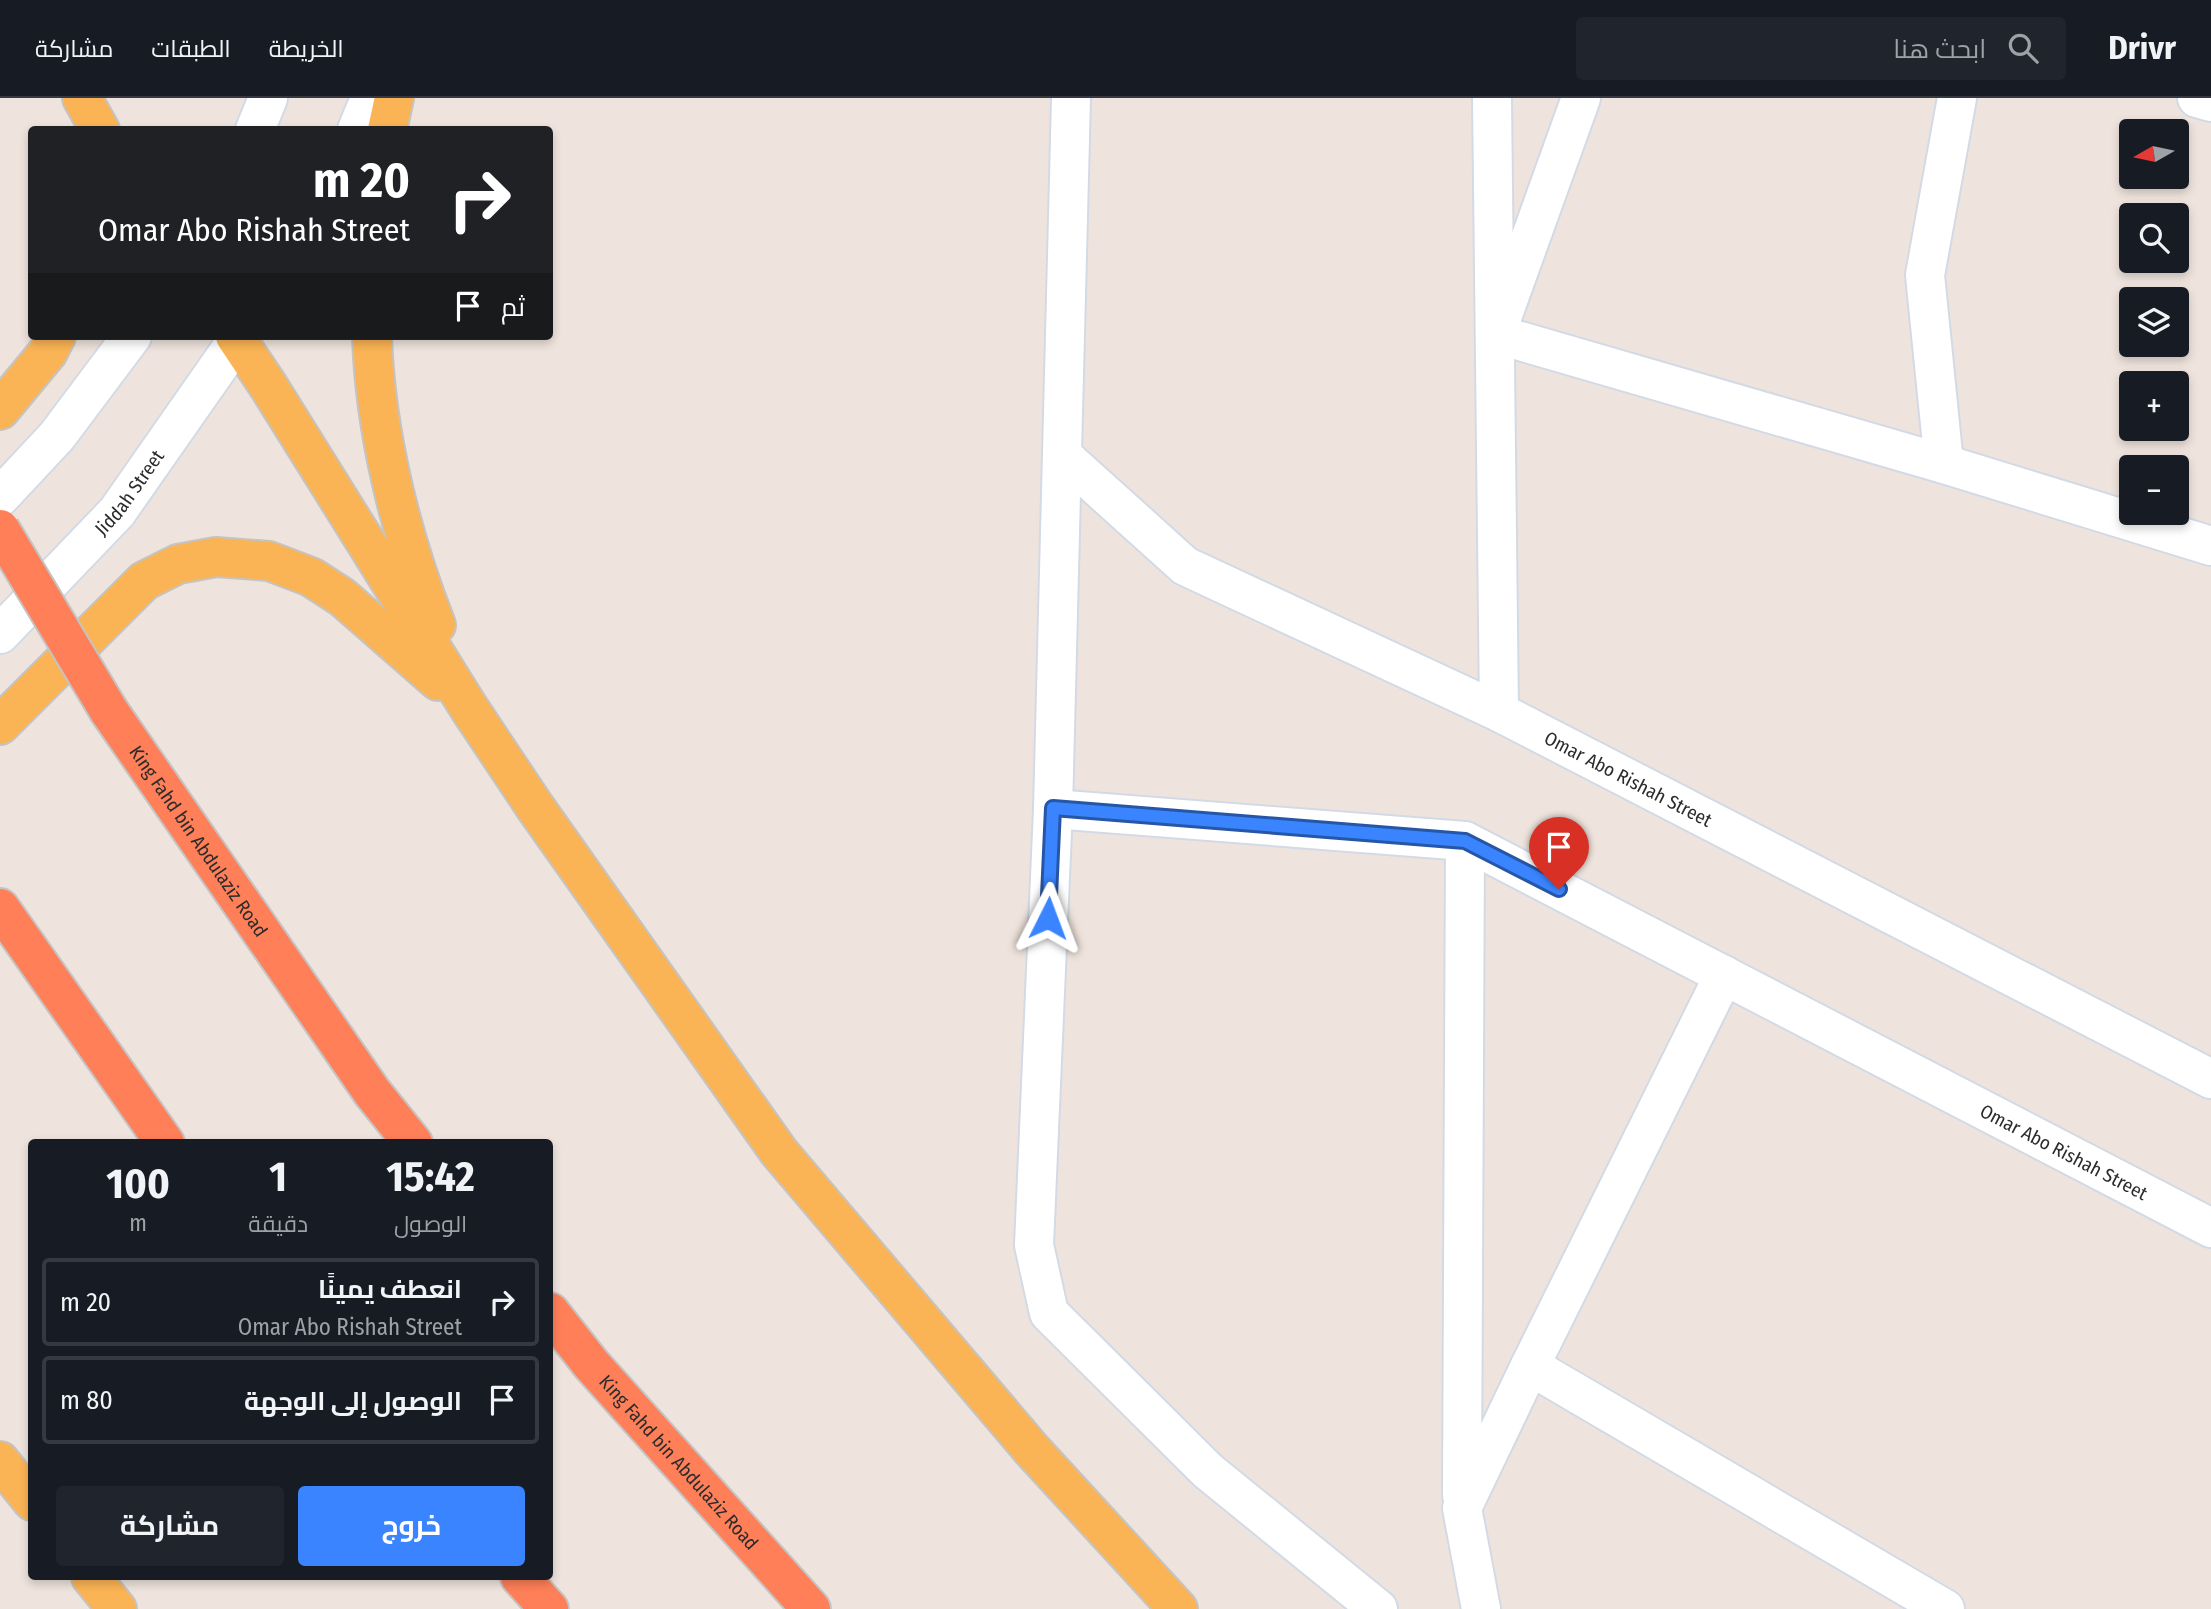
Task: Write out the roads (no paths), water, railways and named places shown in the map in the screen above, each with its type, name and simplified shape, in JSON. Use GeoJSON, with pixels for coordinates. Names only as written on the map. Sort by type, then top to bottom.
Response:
{"type":"FeatureCollection","features":[{"type":"Feature","properties":{"kind":"highway","name":"King Fahd bin Abdulaziz Road"},"geometry":{"type":"LineString","coordinates":[[0,529],[109,711],[372,1092],[410,1139]]}},
{"type":"Feature","properties":{"kind":"highway"},"geometry":{"type":"LineString","coordinates":[[0,908],[162,1139]]}},
{"type":"Feature","properties":{"kind":"highway","name":"King Fahd bin Abdulaziz Road"},"geometry":{"type":"LineString","coordinates":[[553,1316],[592,1364],[811,1609]]}},
{"type":"Feature","properties":{"kind":"highway"},"geometry":{"type":"LineString","coordinates":[[523,1580],[549,1609]]}},
{"type":"Feature","properties":{"kind":"main road"},"geometry":{"type":"LineString","coordinates":[[388,126],[394,98]]}},
{"type":"Feature","properties":{"kind":"main road"},"geometry":{"type":"LineString","coordinates":[[0,410],[48,352],[54,340]]}},
{"type":"Feature","properties":{"kind":"main road"},"geometry":{"type":"LineString","coordinates":[[239,340],[534,807],[779,1152],[1032,1450],[1178,1609]]}},
{"type":"Feature","properties":{"kind":"main road"},"geometry":{"type":"LineString","coordinates":[[372,340],[380,423],[402,521],[424,594],[469,708]]}},
{"type":"Feature","properties":{"kind":"main road"},"geometry":{"type":"LineString","coordinates":[[0,725],[144,581],[178,564],[216,557],[269,561],[312,577],[342,597],[469,708]]}},
{"type":"Feature","properties":{"kind":"main road"},"geometry":{"type":"LineString","coordinates":[[0,1461],[28,1496]]}},
{"type":"Feature","properties":{"kind":"main road"},"geometry":{"type":"LineString","coordinates":[[93,1580],[117,1609]]}},
{"type":"Feature","properties":{"kind":"street"},"geometry":{"type":"LineString","coordinates":[[257,126],[268,98]]}},
{"type":"Feature","properties":{"kind":"street"},"geometry":{"type":"LineString","coordinates":[[359,126],[370,98]]}},
{"type":"Feature","properties":{"kind":"street"},"geometry":{"type":"LineString","coordinates":[[1071,98],[1053,808],[1034,1245],[1049,1313],[1208,1471],[1378,1609]]}},
{"type":"Feature","properties":{"kind":"street"},"geometry":{"type":"LineString","coordinates":[[1492,98],[1499,712]]}},
{"type":"Feature","properties":{"kind":"street"},"geometry":{"type":"LineString","coordinates":[[1496,334],[1581,98]]}},
{"type":"Feature","properties":{"kind":"street"},"geometry":{"type":"LineString","coordinates":[[1944,464],[1925,275],[1956,98]]}},
{"type":"Feature","properties":{"kind":"street"},"geometry":{"type":"LineString","coordinates":[[2197,98],[2211,102]]}},
{"type":"Feature","properties":{"kind":"street"},"geometry":{"type":"LineString","coordinates":[[1496,334],[1944,464],[2211,546]]}},
{"type":"Feature","properties":{"kind":"street"},"geometry":{"type":"LineString","coordinates":[[0,497],[57,436],[129,340]]}},
{"type":"Feature","properties":{"kind":"street","name":"Jiddah Street"},"geometry":{"type":"LineString","coordinates":[[0,634],[117,512],[235,340]]}},
{"type":"Feature","properties":{"kind":"street","name":"Omar Abo Rishah Street"},"geometry":{"type":"LineString","coordinates":[[1063,456],[1185,566],[1499,712],[2211,1079]]}},
{"type":"Feature","properties":{"kind":"street","name":"Omar Abo Rishah Street"},"geometry":{"type":"LineString","coordinates":[[1053,808],[1465,841],[2211,1228]]}},
{"type":"Feature","properties":{"kind":"street"},"geometry":{"type":"LineString","coordinates":[[1465,841],[1462,1508],[1481,1609]]}},
{"type":"Feature","properties":{"kind":"street"},"geometry":{"type":"LineString","coordinates":[[1462,1508],[1724,975]]}},
{"type":"Feature","properties":{"kind":"street"},"geometry":{"type":"LineString","coordinates":[[1530,1366],[1945,1609]]}}]}
